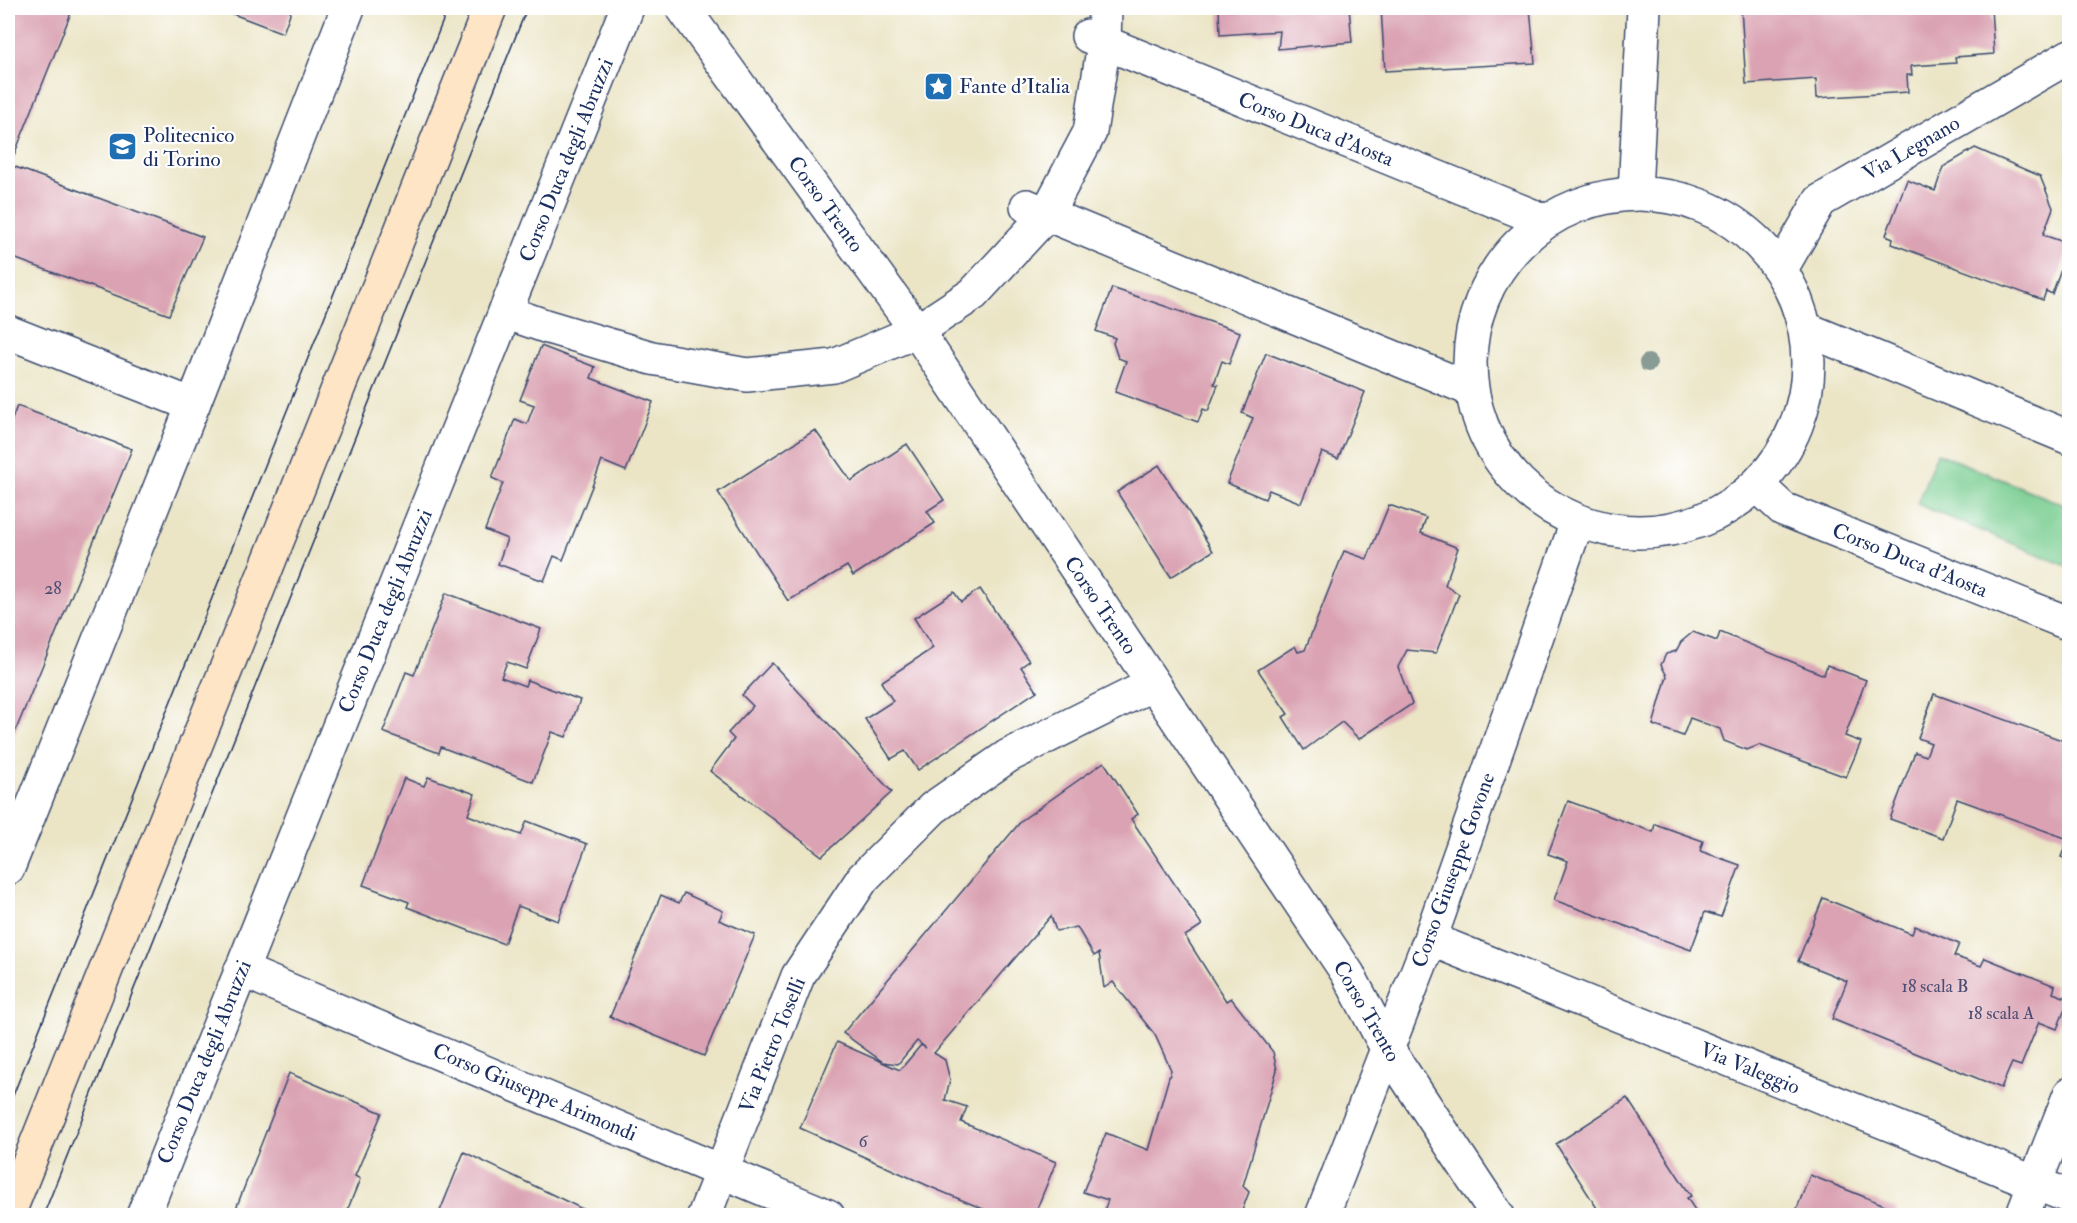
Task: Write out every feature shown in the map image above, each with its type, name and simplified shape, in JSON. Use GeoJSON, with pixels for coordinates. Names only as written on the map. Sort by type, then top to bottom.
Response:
{"type":"FeatureCollection","features":[{"type":"Feature","properties":{"kind":"main road"},"geometry":{"type":"LineString","coordinates":[[8,1215],[490,8]]}},
{"type":"Feature","properties":{"kind":"street"},"geometry":{"type":"LineString","coordinates":[[9,859],[193,405],[348,8]]}},
{"type":"Feature","properties":{"kind":"street","name":"Corso Duca degli Abruzzi"},"geometry":{"type":"LineString","coordinates":[[143,1215],[627,8]]}},
{"type":"Feature","properties":{"kind":"street","name":"Corso Trento"},"geometry":{"type":"LineString","coordinates":[[683,8],[917,331],[1348,974],[1387,1048],[1498,1215]]}},
{"type":"Feature","properties":{"kind":"street"},"geometry":{"type":"LineString","coordinates":[[505,312],[652,358],[747,375],[834,366],[917,331],[973,294],[1036,211],[1090,132],[1096,40],[1105,8]]}},
{"type":"Feature","properties":{"kind":"street"},"geometry":{"type":"LineString","coordinates":[[1635,193],[1644,8]]}},
{"type":"Feature","properties":{"kind":"street","name":"Corso Duca d'Aosta"},"geometry":{"type":"LineString","coordinates":[[1096,40],[1545,221]]}},
{"type":"Feature","properties":{"kind":"street","name":"Via Legnano"},"geometry":{"type":"LineString","coordinates":[[1781,269],[1820,201],[2070,57]]}},
{"type":"Feature","properties":{"kind":"street"},"geometry":{"type":"LineString","coordinates":[[1635,193],[1692,202],[1742,228],[1781,269],[1797,298],[1806,329],[1808,385],[1791,440],[1758,486],[1718,514],[1672,530],[1624,533],[1577,522],[1538,501],[1505,470],[1482,432],[1470,388],[1469,340],[1483,294],[1509,253],[1545,221],[1588,201],[1635,193]]}},
{"type":"Feature","properties":{"kind":"street"},"geometry":{"type":"LineString","coordinates":[[1036,211],[1470,388]]}},
{"type":"Feature","properties":{"kind":"street"},"geometry":{"type":"LineString","coordinates":[[1806,329],[2070,438]]}},
{"type":"Feature","properties":{"kind":"street"},"geometry":{"type":"LineString","coordinates":[[8,332],[193,405]]}},
{"type":"Feature","properties":{"kind":"street","name":"Corso Duca d'Aosta"},"geometry":{"type":"LineString","coordinates":[[1758,486],[1783,509],[2070,624]]}},
{"type":"Feature","properties":{"kind":"street","name":"Corso Giuseppe Govone"},"geometry":{"type":"LineString","coordinates":[[1322,1215],[1430,939],[1577,522]]}},
{"type":"Feature","properties":{"kind":"street","name":"Via Pietro Toselli"},"geometry":{"type":"LineString","coordinates":[[704,1215],[798,976],[863,878],[933,808],[1008,756],[1154,684]]}},
{"type":"Feature","properties":{"kind":"street","name":"Via Valeggio"},"geometry":{"type":"LineString","coordinates":[[1430,939],[2070,1197]]}},
{"type":"Feature","properties":{"kind":"street","name":"Corso Giuseppe Arimondi"},"geometry":{"type":"LineString","coordinates":[[241,970],[828,1215]]}},
{"type":"Feature","properties":{"kind":"street"},"geometry":{"type":"LineString","coordinates":[[2022,1215],[2070,1094]]}},
{"type":"Feature","properties":{"kind":"green space"},"geometry":{"type":"Polygon","coordinates":[[[1937,453],[2069,507],[2069,567],[1917,504],[1937,453]]]}},
{"type":"Feature","properties":{"kind":"building"},"geometry":{"type":"Polygon","coordinates":[[[8,8],[73,8],[10,165],[203,237],[169,315],[8,256],[8,8]]]}},
{"type":"Feature","properties":{"kind":"building"},"geometry":{"type":"Polygon","coordinates":[[[217,8],[292,8],[283,33],[217,8]]]}},
{"type":"Feature","properties":{"kind":"building"},"geometry":{"type":"Polygon","coordinates":[[[1219,8],[1349,8],[1352,42],[1278,49],[1280,31],[1220,35],[1219,8]]]}},
{"type":"Feature","properties":{"kind":"building"},"geometry":{"type":"Polygon","coordinates":[[[1381,8],[1530,8],[1535,63],[1385,71],[1381,8]]]}},
{"type":"Feature","properties":{"kind":"building"},"geometry":{"type":"Polygon","coordinates":[[[1741,8],[1991,8],[1994,54],[1955,57],[1956,63],[1911,66],[1912,75],[1907,75],[1908,92],[1817,98],[1816,79],[1746,84],[1741,8]]]}},
{"type":"Feature","properties":{"kind":"building"},"geometry":{"type":"Polygon","coordinates":[[[1975,148],[2040,176],[2053,208],[2043,235],[2070,244],[2052,294],[2046,291],[2043,300],[1892,244],[1893,238],[1886,235],[1907,180],[1935,191],[1943,167],[1975,148]]]}},
{"type":"Feature","properties":{"kind":"building"},"geometry":{"type":"Polygon","coordinates":[[[1112,288],[1240,332],[1229,364],[1222,361],[1214,384],[1218,385],[1208,411],[1203,409],[1198,422],[1115,392],[1126,361],[1118,358],[1113,343],[1115,338],[1096,331],[1112,288]]]}},
{"type":"Feature","properties":{"kind":"building"},"geometry":{"type":"Polygon","coordinates":[[[541,346],[595,367],[591,378],[653,402],[626,471],[602,461],[563,560],[554,556],[544,581],[498,564],[507,539],[485,530],[503,483],[492,478],[515,419],[527,424],[534,405],[520,400],[541,346]]]}},
{"type":"Feature","properties":{"kind":"building"},"geometry":{"type":"Polygon","coordinates":[[[1266,353],[1365,392],[1338,459],[1322,452],[1301,503],[1269,490],[1265,499],[1227,483],[1253,418],[1242,413],[1266,353]]]}},
{"type":"Feature","properties":{"kind":"building"},"geometry":{"type":"Polygon","coordinates":[[[17,406],[132,449],[8,749],[8,430],[17,406]]]}},
{"type":"Feature","properties":{"kind":"building"},"geometry":{"type":"Polygon","coordinates":[[[815,430],[851,481],[907,444],[944,500],[927,511],[935,523],[853,576],[847,566],[788,601],[718,492],[815,430]]]}},
{"type":"Feature","properties":{"kind":"building"},"geometry":{"type":"Polygon","coordinates":[[[1159,465],[1213,551],[1171,577],[1117,492],[1159,465]]]}},
{"type":"Feature","properties":{"kind":"building"},"geometry":{"type":"Polygon","coordinates":[[[1389,505],[1426,518],[1421,533],[1458,548],[1445,585],[1459,594],[1436,653],[1407,650],[1398,667],[1412,704],[1359,739],[1342,722],[1304,750],[1283,717],[1288,714],[1258,670],[1295,646],[1298,652],[1305,650],[1344,551],[1367,559],[1389,505]]]}},
{"type":"Feature","properties":{"kind":"building"},"geometry":{"type":"Polygon","coordinates":[[[980,589],[1029,661],[1021,667],[1037,691],[918,770],[905,751],[891,759],[865,719],[893,701],[881,682],[933,648],[914,618],[954,592],[961,602],[980,589]]]}},
{"type":"Feature","properties":{"kind":"building"},"geometry":{"type":"Polygon","coordinates":[[[446,593],[541,629],[526,669],[507,662],[501,677],[525,686],[527,680],[580,700],[566,737],[552,732],[533,782],[441,747],[439,753],[383,732],[406,672],[414,675],[446,593]]]}},
{"type":"Feature","properties":{"kind":"building"},"geometry":{"type":"Polygon","coordinates":[[[1693,632],[1717,641],[1720,632],[1824,675],[1827,665],[1866,680],[1845,736],[1861,742],[1846,777],[1759,745],[1747,750],[1724,741],[1720,729],[1690,718],[1683,736],[1653,725],[1667,676],[1661,665],[1666,654],[1676,651],[1681,642],[1693,632]]]}},
{"type":"Feature","properties":{"kind":"building"},"geometry":{"type":"Polygon","coordinates":[[[772,663],[892,792],[822,856],[710,771],[734,739],[728,733],[753,706],[742,695],[772,663]]]}},
{"type":"Feature","properties":{"kind":"building"},"geometry":{"type":"Polygon","coordinates":[[[1934,694],[2070,743],[2070,860],[2061,857],[2068,839],[1957,799],[1943,838],[1890,819],[1915,752],[1926,756],[1931,743],[1918,738],[1934,694]]]}},
{"type":"Feature","properties":{"kind":"building"},"geometry":{"type":"Polygon","coordinates":[[[1104,762],[1138,814],[1131,819],[1202,925],[1185,936],[1226,1001],[1231,998],[1273,1052],[1277,1070],[1243,1186],[1249,1192],[1240,1216],[1102,1216],[1108,1200],[1083,1192],[1106,1133],[1148,1150],[1171,1070],[1155,1035],[1113,982],[1104,988],[1099,953],[1094,956],[1077,927],[1056,931],[1051,916],[934,1053],[945,1060],[950,1080],[945,1100],[967,1107],[961,1122],[1056,1162],[1034,1216],[1000,1216],[800,1128],[837,1042],[900,1070],[921,1045],[926,1048],[917,1041],[898,1064],[883,1062],[843,1033],[1022,820],[1104,762]]]}},
{"type":"Feature","properties":{"kind":"building"},"geometry":{"type":"Polygon","coordinates":[[[428,777],[475,794],[468,815],[521,835],[527,821],[587,844],[558,921],[518,906],[504,944],[407,907],[409,902],[363,885],[404,778],[424,786],[428,777]]]}},
{"type":"Feature","properties":{"kind":"building"},"geometry":{"type":"Polygon","coordinates":[[[1568,801],[1653,832],[1655,824],[1703,841],[1700,851],[1740,865],[1721,917],[1705,912],[1691,950],[1554,900],[1568,861],[1548,854],[1568,801]]]}},
{"type":"Feature","properties":{"kind":"building"},"geometry":{"type":"Polygon","coordinates":[[[684,893],[723,911],[719,920],[755,935],[704,1056],[610,1017],[661,895],[679,903],[684,893]]]}},
{"type":"Feature","properties":{"kind":"building"},"geometry":{"type":"Polygon","coordinates":[[[1823,898],[1912,934],[1915,926],[1959,944],[1954,956],[1981,966],[1985,958],[2055,986],[2053,993],[2069,999],[2057,1029],[2039,1022],[2021,1066],[2012,1063],[2001,1088],[1832,1019],[1847,981],[1798,961],[1823,898]]]}},
{"type":"Feature","properties":{"kind":"building"},"geometry":{"type":"Polygon","coordinates":[[[289,1073],[382,1113],[355,1176],[360,1179],[345,1216],[233,1216],[289,1073]]]}},
{"type":"Feature","properties":{"kind":"building"},"geometry":{"type":"Polygon","coordinates":[[[1627,1098],[1691,1196],[1687,1198],[1699,1216],[1602,1216],[1556,1144],[1627,1098]]]}},
{"type":"Feature","properties":{"kind":"building"},"geometry":{"type":"Polygon","coordinates":[[[464,1152],[597,1216],[438,1216],[464,1152]]]}},
{"type":"Feature","properties":{"kind":"building"},"geometry":{"type":"Polygon","coordinates":[[[1810,1175],[1897,1210],[1894,1216],[1794,1216],[1810,1175]]]}},
{"type":"Feature","properties":{"kind":"tram line"},"geometry":{"type":"LineString","coordinates":[[8,1108],[448,8]]}},
{"type":"Feature","properties":{"kind":"tram line"},"geometry":{"type":"LineString","coordinates":[[43,1216],[527,8]]}},
{"type":"Feature","properties":{"kind":"place","name":"Fante d'Italia"},"geometry":{"type":"Point","coordinates":[938,86]}},
{"type":"Feature","properties":{"kind":"place","name":"Politecnico di Torino"},"geometry":{"type":"Point","coordinates":[122,147]}}]}
